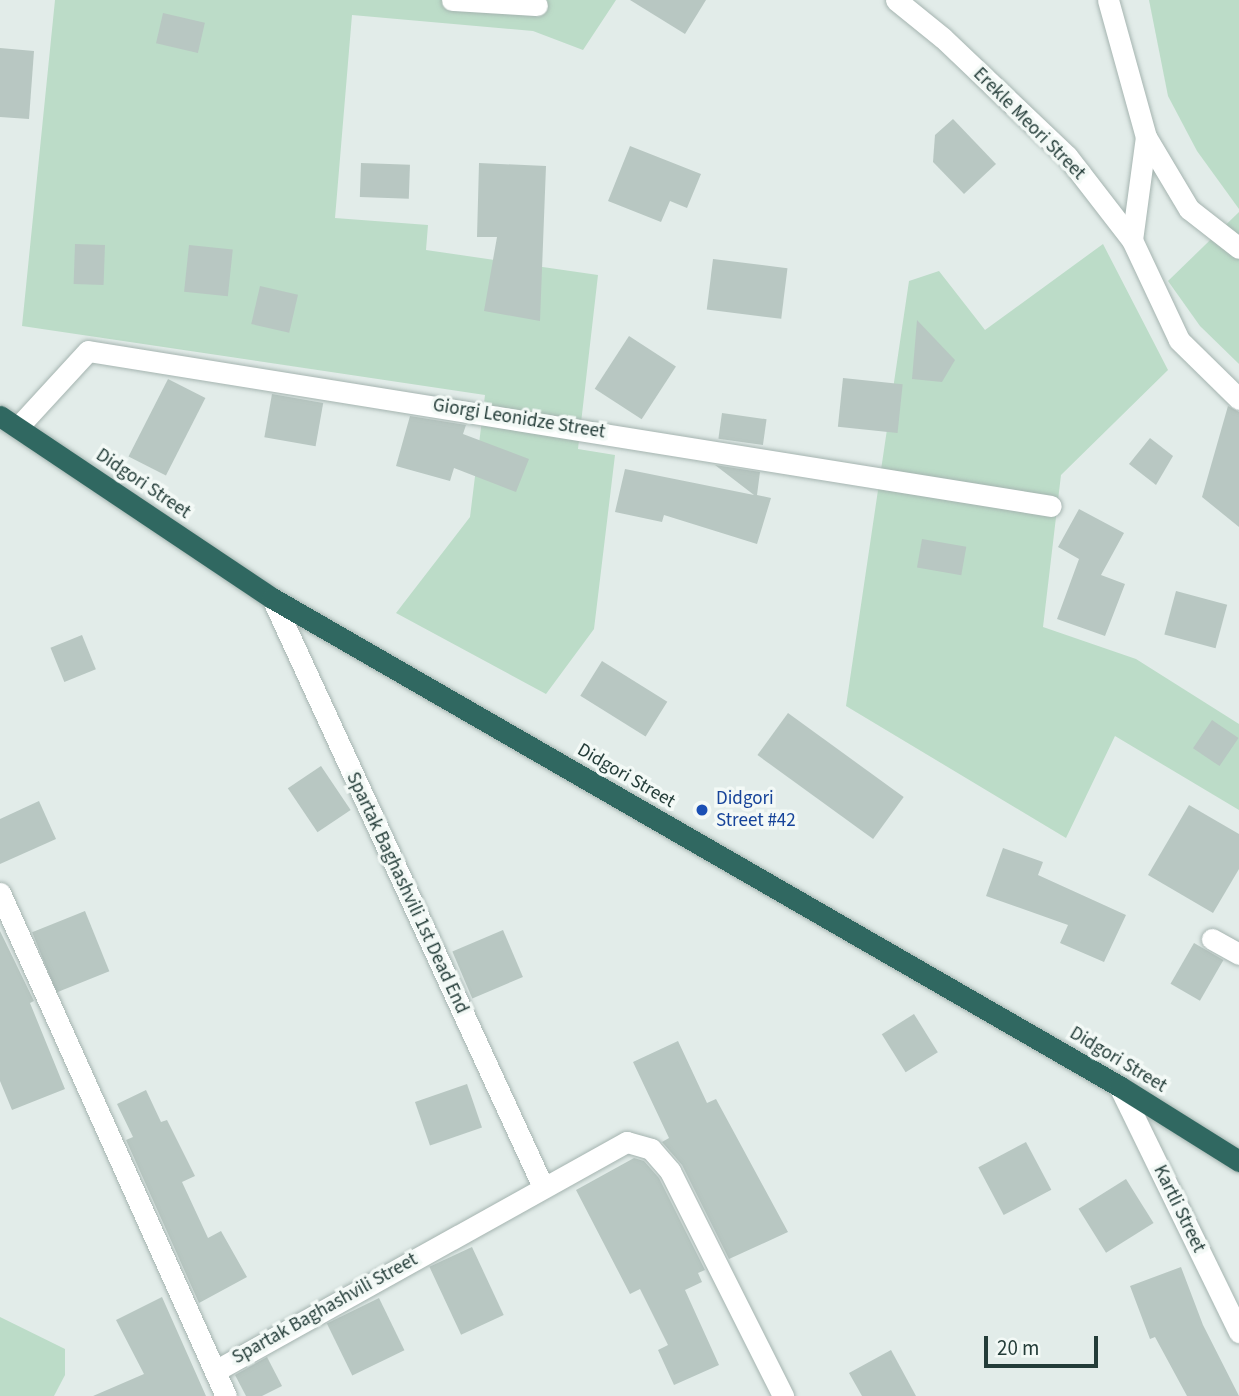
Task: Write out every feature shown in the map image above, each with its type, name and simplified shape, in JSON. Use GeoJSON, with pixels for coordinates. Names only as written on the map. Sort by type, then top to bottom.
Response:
{"type":"FeatureCollection","features":[{"type":"Feature","properties":{"kind":"highway","name":"Didgori Street"},"geometry":{"type":"LineString","coordinates":[[9,422],[272,598],[1119,1086],[1239,1161]]}},
{"type":"Feature","properties":{"kind":"street"},"geometry":{"type":"LineString","coordinates":[[452,0],[537,5]]}},
{"type":"Feature","properties":{"kind":"street","name":"Erekle Meori Street"},"geometry":{"type":"LineString","coordinates":[[897,0],[1067,156],[1132,240],[1179,340],[1239,399]]}},
{"type":"Feature","properties":{"kind":"street"},"geometry":{"type":"LineString","coordinates":[[1108,0],[1146,137],[1189,209],[1239,248]]}},
{"type":"Feature","properties":{"kind":"street"},"geometry":{"type":"LineString","coordinates":[[1132,240],[1146,137]]}},
{"type":"Feature","properties":{"kind":"street","name":"Giorgi Leonidze Street"},"geometry":{"type":"LineString","coordinates":[[9,422],[88,351],[1052,506]]}},
{"type":"Feature","properties":{"kind":"street","name":"Spartak Baghashvili 1st Dead End"},"geometry":{"type":"LineString","coordinates":[[272,598],[544,1187]]}},
{"type":"Feature","properties":{"kind":"street","name":"Spartak Baghashvili Street"},"geometry":{"type":"LineString","coordinates":[[0,893],[215,1371],[627,1142],[651,1149],[670,1171],[783,1396]]}},
{"type":"Feature","properties":{"kind":"street"},"geometry":{"type":"LineString","coordinates":[[1212,939],[1239,954]]}},
{"type":"Feature","properties":{"kind":"street","name":"Kartli Street"},"geometry":{"type":"LineString","coordinates":[[1119,1086],[1239,1332]]}},
{"type":"Feature","properties":{"kind":"street"},"geometry":{"type":"LineString","coordinates":[[215,1371],[226,1396]]}},
{"type":"Feature","properties":{"kind":"green space"},"geometry":{"type":"Polygon","coordinates":[[[55,0],[616,0],[583,50],[533,31],[352,15],[335,218],[428,225],[426,250],[598,275],[578,449],[615,455],[594,629],[546,694],[396,613],[470,517],[485,395],[22,326],[55,0]]]}},
{"type":"Feature","properties":{"kind":"green space"},"geometry":{"type":"Polygon","coordinates":[[[1149,0],[1239,0],[1239,209],[1197,151],[1168,96],[1149,0]]]}},
{"type":"Feature","properties":{"kind":"green space"},"geometry":{"type":"Polygon","coordinates":[[[1239,212],[1239,364],[1200,326],[1168,281],[1239,212]]]}},
{"type":"Feature","properties":{"kind":"green space"},"geometry":{"type":"Polygon","coordinates":[[[1103,244],[1168,370],[1061,475],[1043,627],[1136,659],[1239,724],[1239,810],[1115,736],[1066,838],[846,706],[909,281],[939,271],[985,330],[1103,244]]]}},
{"type":"Feature","properties":{"kind":"green space"},"geometry":{"type":"Polygon","coordinates":[[[0,1317],[65,1349],[65,1375],[54,1396],[0,1396],[0,1317]]]}},
{"type":"Feature","properties":{"kind":"building"},"geometry":{"type":"Polygon","coordinates":[[[630,0],[706,0],[685,34],[630,0]]]}},
{"type":"Feature","properties":{"kind":"building"},"geometry":{"type":"Polygon","coordinates":[[[163,13],[205,23],[198,53],[156,43],[163,13]]]}},
{"type":"Feature","properties":{"kind":"building"},"geometry":{"type":"Polygon","coordinates":[[[0,48],[34,51],[29,119],[0,117],[0,48]]]}},
{"type":"Feature","properties":{"kind":"building"},"geometry":{"type":"Polygon","coordinates":[[[953,119],[996,164],[964,194],[933,162],[935,135],[953,119]]]}},
{"type":"Feature","properties":{"kind":"building"},"geometry":{"type":"Polygon","coordinates":[[[630,146],[701,174],[687,208],[670,201],[661,222],[608,201],[630,146]]]}},
{"type":"Feature","properties":{"kind":"building"},"geometry":{"type":"Polygon","coordinates":[[[361,163],[410,165],[409,199],[360,197],[361,163]]]}},
{"type":"Feature","properties":{"kind":"building"},"geometry":{"type":"Polygon","coordinates":[[[479,163],[546,166],[540,321],[484,311],[497,237],[477,237],[479,163]]]}},
{"type":"Feature","properties":{"kind":"building"},"geometry":{"type":"Polygon","coordinates":[[[75,244],[105,245],[104,285],[74,284],[75,244]]]}},
{"type":"Feature","properties":{"kind":"building"},"geometry":{"type":"Polygon","coordinates":[[[189,245],[233,250],[228,296],[184,292],[189,245]]]}},
{"type":"Feature","properties":{"kind":"building"},"geometry":{"type":"Polygon","coordinates":[[[713,259],[787,268],[781,319],[707,310],[713,259]]]}},
{"type":"Feature","properties":{"kind":"building"},"geometry":{"type":"Polygon","coordinates":[[[260,286],[298,295],[289,333],[251,324],[260,286]]]}},
{"type":"Feature","properties":{"kind":"building"},"geometry":{"type":"Polygon","coordinates":[[[917,320],[955,360],[942,382],[912,379],[917,320]]]}},
{"type":"Feature","properties":{"kind":"building"},"geometry":{"type":"Polygon","coordinates":[[[629,336],[676,366],[642,419],[595,389],[629,336]]]}},
{"type":"Feature","properties":{"kind":"building"},"geometry":{"type":"Polygon","coordinates":[[[843,378],[903,384],[898,433],[838,427],[843,378]]]}},
{"type":"Feature","properties":{"kind":"building"},"geometry":{"type":"Polygon","coordinates":[[[168,379],[205,398],[166,476],[129,457],[168,379]]]}},
{"type":"Feature","properties":{"kind":"building"},"geometry":{"type":"Polygon","coordinates":[[[272,394],[323,403],[316,446],[264,437],[272,394]]]}},
{"type":"Feature","properties":{"kind":"building"},"geometry":{"type":"Polygon","coordinates":[[[1228,406],[1239,412],[1239,527],[1202,497],[1228,406]]]}},
{"type":"Feature","properties":{"kind":"building"},"geometry":{"type":"Polygon","coordinates":[[[722,413],[767,419],[763,445],[718,439],[722,413]]]}},
{"type":"Feature","properties":{"kind":"building"},"geometry":{"type":"Polygon","coordinates":[[[410,416],[466,425],[463,434],[529,459],[516,492],[454,468],[450,481],[396,466],[410,416]]]}},
{"type":"Feature","properties":{"kind":"building"},"geometry":{"type":"Polygon","coordinates":[[[1150,438],[1173,456],[1156,485],[1129,464],[1150,438]]]}},
{"type":"Feature","properties":{"kind":"building"},"geometry":{"type":"Polygon","coordinates":[[[715,465],[760,472],[757,495],[771,498],[757,544],[664,515],[662,522],[615,512],[625,469],[754,495],[715,465]]]}},
{"type":"Feature","properties":{"kind":"building"},"geometry":{"type":"Polygon","coordinates":[[[1079,509],[1124,533],[1101,575],[1125,584],[1105,636],[1057,619],[1079,559],[1058,547],[1079,509]]]}},
{"type":"Feature","properties":{"kind":"building"},"geometry":{"type":"Polygon","coordinates":[[[922,539],[966,547],[961,575],[917,568],[922,539]]]}},
{"type":"Feature","properties":{"kind":"building"},"geometry":{"type":"Polygon","coordinates":[[[1176,591],[1227,605],[1216,648],[1164,634],[1176,591]]]}},
{"type":"Feature","properties":{"kind":"building"},"geometry":{"type":"Polygon","coordinates":[[[82,635],[96,669],[64,682],[50,648],[82,635]]]}},
{"type":"Feature","properties":{"kind":"building"},"geometry":{"type":"Polygon","coordinates":[[[602,661],[667,702],[646,737],[580,696],[602,661]]]}},
{"type":"Feature","properties":{"kind":"building"},"geometry":{"type":"Polygon","coordinates":[[[788,713],[904,797],[873,839],[757,755],[788,713]]]}},
{"type":"Feature","properties":{"kind":"building"},"geometry":{"type":"Polygon","coordinates":[[[1212,720],[1239,738],[1220,766],[1193,748],[1212,720]]]}},
{"type":"Feature","properties":{"kind":"building"},"geometry":{"type":"Polygon","coordinates":[[[321,766],[351,810],[317,832],[288,788],[321,766]]]}},
{"type":"Feature","properties":{"kind":"building"},"geometry":{"type":"Polygon","coordinates":[[[39,801],[56,839],[0,864],[0,819],[39,801]]]}},
{"type":"Feature","properties":{"kind":"building"},"geometry":{"type":"Polygon","coordinates":[[[1189,805],[1239,834],[1239,869],[1213,913],[1148,875],[1189,805]]]}},
{"type":"Feature","properties":{"kind":"building"},"geometry":{"type":"Polygon","coordinates":[[[1003,848],[1043,862],[1038,875],[1126,915],[1104,962],[1060,943],[1068,925],[986,896],[1003,848]]]}},
{"type":"Feature","properties":{"kind":"building"},"geometry":{"type":"Polygon","coordinates":[[[85,911],[109,971],[56,993],[32,932],[85,911]]]}},
{"type":"Feature","properties":{"kind":"building"},"geometry":{"type":"Polygon","coordinates":[[[503,930],[523,977],[472,998],[452,951],[503,930]]]}},
{"type":"Feature","properties":{"kind":"building"},"geometry":{"type":"Polygon","coordinates":[[[0,931],[34,1001],[30,1003],[65,1089],[12,1110],[0,1081],[0,931]]]}},
{"type":"Feature","properties":{"kind":"building"},"geometry":{"type":"Polygon","coordinates":[[[1194,943],[1223,960],[1200,1001],[1170,984],[1194,943]]]}},
{"type":"Feature","properties":{"kind":"building"},"geometry":{"type":"Polygon","coordinates":[[[914,1014],[938,1052],[906,1072],[882,1034],[914,1014]]]}},
{"type":"Feature","properties":{"kind":"building"},"geometry":{"type":"Polygon","coordinates":[[[678,1041],[707,1103],[716,1099],[788,1232],[729,1259],[682,1165],[662,1142],[669,1138],[633,1062],[678,1041]]]}},
{"type":"Feature","properties":{"kind":"building"},"geometry":{"type":"Polygon","coordinates":[[[467,1084],[482,1127],[430,1145],[415,1102],[467,1084]]]}},
{"type":"Feature","properties":{"kind":"building"},"geometry":{"type":"Polygon","coordinates":[[[146,1090],[161,1122],[167,1120],[195,1176],[182,1182],[208,1238],[221,1231],[247,1277],[199,1303],[126,1140],[133,1137],[117,1104],[146,1090]]]}},
{"type":"Feature","properties":{"kind":"building"},"geometry":{"type":"Polygon","coordinates":[[[1026,1142],[1051,1190],[1004,1215],[978,1167],[1026,1142]]]}},
{"type":"Feature","properties":{"kind":"building"},"geometry":{"type":"Polygon","coordinates":[[[634,1158],[644,1161],[659,1178],[705,1270],[698,1273],[702,1282],[685,1290],[719,1365],[674,1385],[658,1350],[668,1345],[640,1289],[630,1294],[576,1190],[634,1158]]]}},
{"type":"Feature","properties":{"kind":"building"},"geometry":{"type":"Polygon","coordinates":[[[1126,1179],[1154,1223],[1106,1253],[1079,1209],[1126,1179]]]}},
{"type":"Feature","properties":{"kind":"building"},"geometry":{"type":"Polygon","coordinates":[[[472,1247],[504,1315],[461,1335],[429,1267],[472,1247]]]}},
{"type":"Feature","properties":{"kind":"building"},"geometry":{"type":"Polygon","coordinates":[[[1181,1267],[1203,1325],[1239,1396],[1187,1396],[1155,1337],[1150,1339],[1130,1286],[1181,1267]]]}},
{"type":"Feature","properties":{"kind":"building"},"geometry":{"type":"Polygon","coordinates":[[[162,1297],[206,1396],[93,1396],[144,1374],[116,1320],[162,1297]]]}},
{"type":"Feature","properties":{"kind":"building"},"geometry":{"type":"Polygon","coordinates":[[[379,1298],[404,1350],[352,1376],[327,1323],[379,1298]]]}},
{"type":"Feature","properties":{"kind":"building"},"geometry":{"type":"Polygon","coordinates":[[[891,1350],[916,1396],[862,1396],[849,1373],[891,1350]]]}},
{"type":"Feature","properties":{"kind":"building"},"geometry":{"type":"Polygon","coordinates":[[[267,1357],[282,1386],[262,1396],[246,1396],[235,1375],[267,1357]]]}},
{"type":"Feature","properties":{"kind":"place","name":"Didgori Street #42"},"geometry":{"type":"Point","coordinates":[702,810]}}]}
